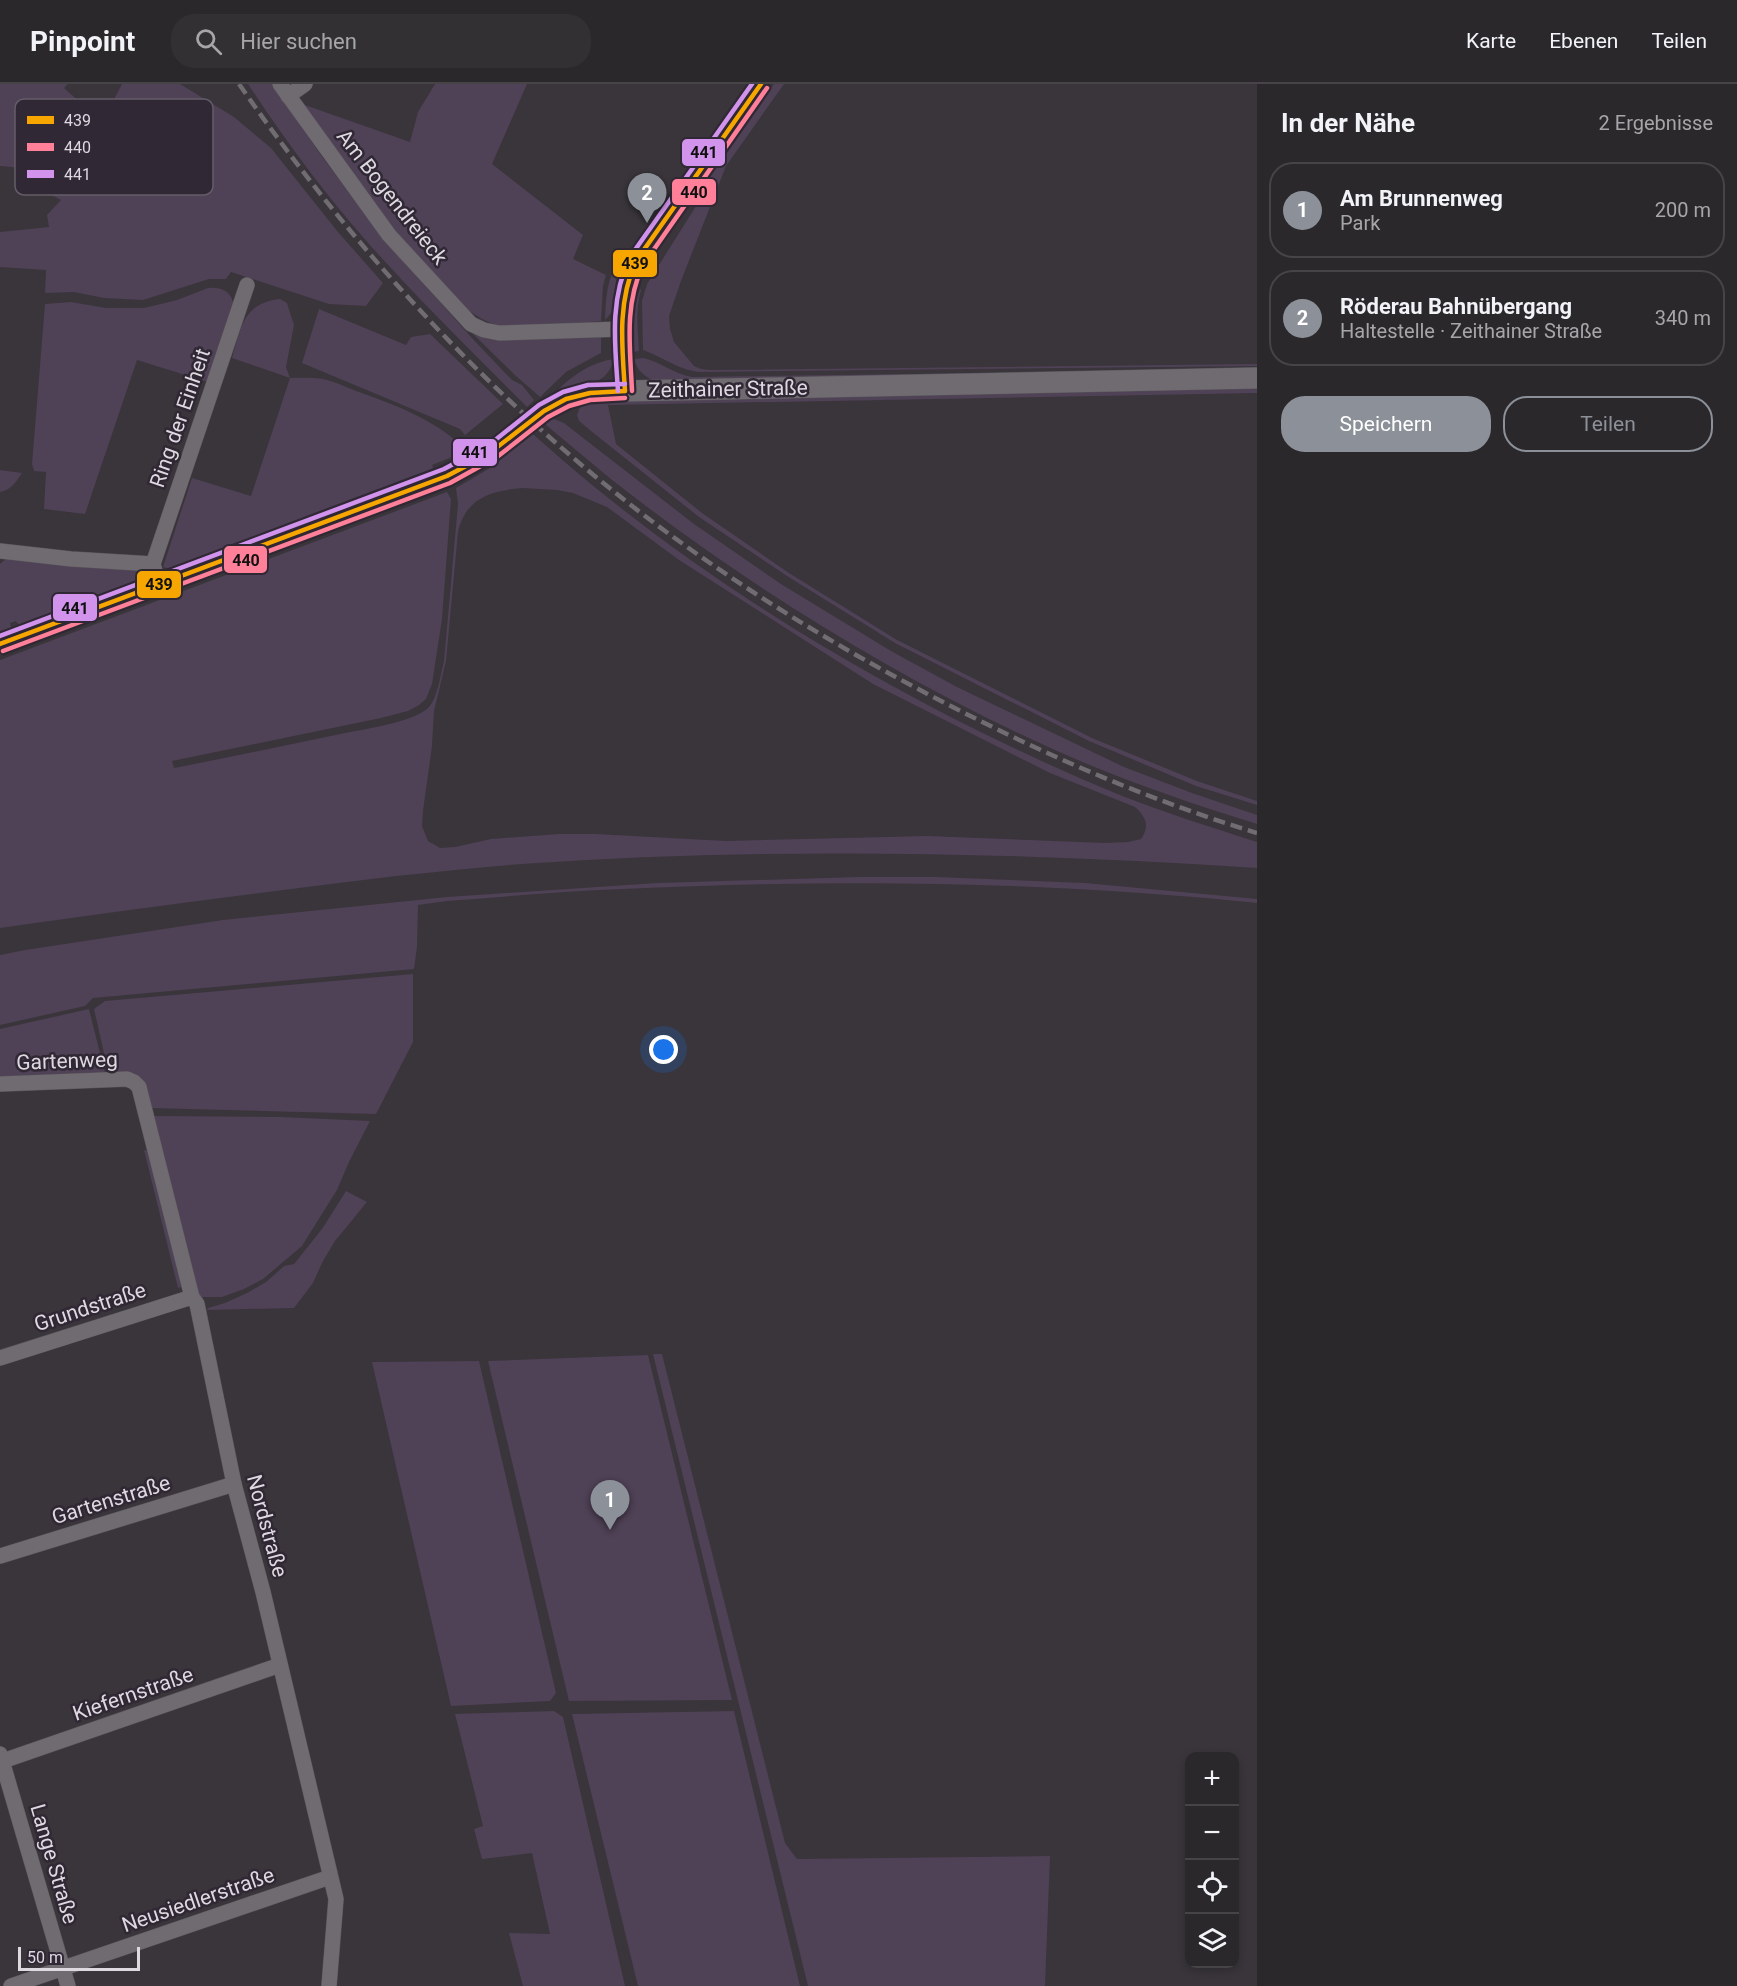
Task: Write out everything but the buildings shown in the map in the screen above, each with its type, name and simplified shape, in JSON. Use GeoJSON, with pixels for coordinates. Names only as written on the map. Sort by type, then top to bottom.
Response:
{"type":"FeatureCollection","features":[{"type":"Feature","properties":{"kind":"street"},"geometry":{"type":"LineString","coordinates":[[284,90],[305,84]]}},
{"type":"Feature","properties":{"kind":"street","name":"Zeithainer Straße"},"geometry":{"type":"LineString","coordinates":[[625,391],[621,302],[628,275],[761,84]]}},
{"type":"Feature","properties":{"kind":"street","name":"Am Bogendreieck"},"geometry":{"type":"LineString","coordinates":[[284,90],[389,235],[471,324],[499,333],[622,329]]}},
{"type":"Feature","properties":{"kind":"street","name":"Ring der Einheit"},"geometry":{"type":"LineString","coordinates":[[153,564],[248,285]]}},
{"type":"Feature","properties":{"kind":"street","name":"Zeithainer Straße"},"geometry":{"type":"LineString","coordinates":[[0,644],[447,476],[494,451],[542,413],[577,395],[625,391],[1257,378]]}},
{"type":"Feature","properties":{"kind":"street"},"geometry":{"type":"LineString","coordinates":[[0,551],[71,559],[153,564],[154,575],[159,585]]}},
{"type":"Feature","properties":{"kind":"street","name":"Gartenweg"},"geometry":{"type":"LineString","coordinates":[[0,1084],[127,1079],[134,1082]]}},
{"type":"Feature","properties":{"kind":"street","name":"Nordstraße"},"geometry":{"type":"LineString","coordinates":[[134,1082],[139,1087],[192,1297],[196,1304],[234,1484],[263,1592],[336,1899],[329,1986]]}},
{"type":"Feature","properties":{"kind":"street","name":"Grundstraße"},"geometry":{"type":"LineString","coordinates":[[0,1358],[192,1297]]}},
{"type":"Feature","properties":{"kind":"street","name":"Gartenstraße"},"geometry":{"type":"LineString","coordinates":[[0,1556],[234,1484]]}},
{"type":"Feature","properties":{"kind":"street","name":"Kiefernstraße"},"geometry":{"type":"LineString","coordinates":[[1,1759],[280,1665]]}},
{"type":"Feature","properties":{"kind":"street","name":"Lange Straße"},"geometry":{"type":"LineString","coordinates":[[1,1759],[68,1986]]}},
{"type":"Feature","properties":{"kind":"street","name":"Neusiedlerstraße"},"geometry":{"type":"LineString","coordinates":[[11,1986],[330,1877]]}},
{"type":"Feature","properties":{"kind":"shaded area"},"geometry":{"type":"Polygon","coordinates":[[[0,84],[68,84],[64,88],[76,99],[15,99],[15,167],[0,166],[0,84]]]}},
{"type":"Feature","properties":{"kind":"shaded area"},"geometry":{"type":"Polygon","coordinates":[[[122,84],[180,84],[205,99],[114,99],[122,84]]]}},
{"type":"Feature","properties":{"kind":"shaded area"},"geometry":{"type":"Polygon","coordinates":[[[248,84],[272,84],[384,240],[471,337],[512,380],[522,385],[534,400],[527,407],[369,244],[306,166],[248,84]]]}},
{"type":"Feature","properties":{"kind":"shaded area"},"geometry":{"type":"Polygon","coordinates":[[[435,84],[527,84],[492,164],[583,235],[573,259],[606,275],[601,321],[508,327],[489,322],[468,310],[394,230],[302,104],[410,142],[418,112],[435,84]]]}},
{"type":"Feature","properties":{"kind":"shaded area"},"geometry":{"type":"Polygon","coordinates":[[[774,84],[784,84],[726,166],[669,316],[674,342],[694,366],[711,370],[1257,364],[1257,366],[701,372],[679,366],[643,350],[642,301],[647,284],[703,195],[704,185],[774,84]]]}},
{"type":"Feature","properties":{"kind":"shaded area"},"geometry":{"type":"Polygon","coordinates":[[[213,104],[234,117],[271,148],[338,232],[383,283],[366,306],[329,304],[231,272],[226,279],[209,279],[143,300],[104,298],[74,292],[45,293],[46,270],[0,267],[0,232],[49,227],[47,215],[61,200],[51,195],[213,195],[213,104]]]}},
{"type":"Feature","properties":{"kind":"shaded area"},"geometry":{"type":"Polygon","coordinates":[[[623,255],[617,274],[612,312],[605,320],[608,286],[623,255]]]}},
{"type":"Feature","properties":{"kind":"shaded area"},"geometry":{"type":"Polygon","coordinates":[[[208,288],[218,288],[228,293],[234,306],[208,382],[137,360],[85,514],[44,509],[46,472],[34,471],[32,464],[45,304],[71,302],[106,308],[144,308],[177,300],[208,288]]]}},
{"type":"Feature","properties":{"kind":"shaded area"},"geometry":{"type":"Polygon","coordinates":[[[640,289],[637,312],[639,351],[634,352],[632,314],[640,289]]]}},
{"type":"Feature","properties":{"kind":"shaded area"},"geometry":{"type":"Polygon","coordinates":[[[280,299],[287,303],[294,325],[286,367],[290,378],[232,358],[241,327],[251,312],[268,301],[280,299]]]}},
{"type":"Feature","properties":{"kind":"shaded area"},"geometry":{"type":"Polygon","coordinates":[[[319,309],[406,345],[411,337],[430,334],[503,404],[465,435],[460,429],[302,363],[319,309]]]}},
{"type":"Feature","properties":{"kind":"shaded area"},"geometry":{"type":"Polygon","coordinates":[[[473,334],[485,337],[601,335],[601,353],[566,372],[540,397],[473,334]]]}},
{"type":"Feature","properties":{"kind":"shaded area"},"geometry":{"type":"Polygon","coordinates":[[[643,358],[692,377],[1257,369],[657,382],[640,371],[634,359],[643,358]]]}},
{"type":"Feature","properties":{"kind":"shaded area"},"geometry":{"type":"Polygon","coordinates":[[[614,359],[605,376],[598,380],[556,392],[583,370],[614,359]]]}},
{"type":"Feature","properties":{"kind":"shaded area"},"geometry":{"type":"Polygon","coordinates":[[[290,378],[327,380],[390,404],[431,423],[456,440],[467,451],[432,465],[435,472],[175,570],[163,567],[192,478],[251,496],[290,378]]]}},
{"type":"Feature","properties":{"kind":"shaded area"},"geometry":{"type":"Polygon","coordinates":[[[1257,385],[1257,393],[608,405],[616,444],[702,513],[789,573],[897,640],[1092,738],[1197,781],[1257,801],[1257,805],[1196,786],[1089,741],[895,643],[787,576],[699,517],[579,421],[577,415],[581,405],[591,400],[1257,385]]]}},
{"type":"Feature","properties":{"kind":"shaded area"},"geometry":{"type":"Polygon","coordinates":[[[554,419],[564,423],[694,524],[781,584],[891,651],[957,687],[1124,767],[1257,815],[1257,824],[1206,808],[1081,762],[940,694],[883,662],[771,594],[664,519],[612,480],[546,425],[549,420],[554,419]]]}},
{"type":"Feature","properties":{"kind":"shaded area"},"geometry":{"type":"Polygon","coordinates":[[[533,434],[666,542],[737,592],[811,639],[886,683],[1042,761],[1137,802],[1257,842],[1257,868],[981,855],[706,855],[614,859],[506,865],[396,876],[0,928],[0,660],[447,492],[451,499],[442,619],[432,684],[426,699],[408,711],[381,718],[172,761],[174,768],[376,727],[412,717],[428,708],[434,699],[444,661],[458,504],[456,488],[490,468],[533,434]],[[522,488],[490,494],[473,504],[462,520],[458,532],[446,661],[434,711],[432,746],[423,811],[422,826],[428,841],[440,848],[491,839],[559,834],[726,841],[927,836],[1105,843],[1141,839],[1146,822],[1135,807],[1050,773],[873,684],[679,560],[607,507],[573,493],[522,488]]]}},
{"type":"Feature","properties":{"kind":"shaded area"},"geometry":{"type":"Polygon","coordinates":[[[0,470],[22,473],[10,487],[0,492],[0,470]]]}},
{"type":"Feature","properties":{"kind":"shaded area"},"geometry":{"type":"Polygon","coordinates":[[[7,558],[136,569],[138,574],[133,586],[21,627],[16,621],[10,623],[12,631],[0,635],[0,564],[7,558]]]}},
{"type":"Feature","properties":{"kind":"shaded area"},"geometry":{"type":"Polygon","coordinates":[[[936,877],[1085,883],[1257,899],[1257,903],[1099,890],[861,883],[601,890],[447,901],[418,905],[414,969],[93,998],[85,1006],[0,1025],[0,955],[25,950],[223,920],[447,897],[657,883],[936,877]]]}},
{"type":"Feature","properties":{"kind":"shaded area"},"geometry":{"type":"Polygon","coordinates":[[[413,974],[413,1042],[376,1114],[150,1108],[143,1081],[135,1074],[109,1075],[94,1009],[105,1001],[413,974]]]}},
{"type":"Feature","properties":{"kind":"shaded area"},"geometry":{"type":"Polygon","coordinates":[[[89,1009],[105,1073],[0,1079],[0,1029],[89,1009]]]}},
{"type":"Feature","properties":{"kind":"shaded area"},"geometry":{"type":"Polygon","coordinates":[[[152,1116],[281,1117],[370,1121],[337,1190],[302,1246],[263,1279],[244,1289],[222,1297],[200,1297],[152,1116]]]}},
{"type":"Feature","properties":{"kind":"shaded area"},"geometry":{"type":"Polygon","coordinates":[[[144,1150],[149,1151],[183,1279],[180,1280],[181,1287],[178,1288],[144,1150]]]}},
{"type":"Feature","properties":{"kind":"shaded area"},"geometry":{"type":"Polygon","coordinates":[[[346,1191],[367,1202],[335,1241],[313,1283],[294,1308],[207,1310],[247,1293],[266,1282],[284,1266],[294,1264],[322,1229],[346,1191]]]}},
{"type":"Feature","properties":{"kind":"shaded area"},"geometry":{"type":"Polygon","coordinates":[[[653,1354],[662,1354],[785,1843],[797,1859],[1050,1856],[1045,1986],[808,1986],[653,1354]]]}},
{"type":"Feature","properties":{"kind":"shaded area"},"geometry":{"type":"Polygon","coordinates":[[[648,1355],[732,1700],[569,1701],[488,1361],[648,1355]]]}},
{"type":"Feature","properties":{"kind":"shaded area"},"geometry":{"type":"Polygon","coordinates":[[[479,1361],[556,1693],[550,1701],[451,1706],[372,1362],[479,1361]]]}},
{"type":"Feature","properties":{"kind":"shaded area"},"geometry":{"type":"Polygon","coordinates":[[[554,1711],[563,1717],[625,1986],[523,1986],[509,1933],[550,1934],[532,1853],[482,1859],[474,1829],[483,1826],[455,1714],[554,1711]]]}},
{"type":"Feature","properties":{"kind":"shaded area"},"geometry":{"type":"Polygon","coordinates":[[[734,1711],[800,1986],[638,1986],[572,1714],[734,1711]]]}},
{"type":"Feature","properties":{"kind":"railway"},"geometry":{"type":"LineString","coordinates":[[239,84],[328,203],[425,316],[531,421],[587,470],[681,543],[754,593],[830,640],[985,723],[1099,776],[1257,833]]}},
{"type":"Feature","properties":{"kind":"transit line","name":"441"},"geometry":{"type":"LineString","coordinates":[[618,391],[615,323],[623,273],[630,257],[752,84]]}},
{"type":"Feature","properties":{"kind":"transit line","name":"439"},"geometry":{"type":"LineString","coordinates":[[625,391],[623,309],[636,261],[761,84]]}},
{"type":"Feature","properties":{"kind":"transit line","name":"440"},"geometry":{"type":"LineString","coordinates":[[632,391],[631,311],[633,295],[643,265],[767,88]]}},
{"type":"Feature","properties":{"kind":"transit line","name":"441"},"geometry":{"type":"LineString","coordinates":[[0,636],[444,469],[489,445],[539,405],[563,392],[588,385],[625,384]]}},
{"type":"Feature","properties":{"kind":"transit line","name":"439"},"geometry":{"type":"LineString","coordinates":[[0,644],[447,476],[487,455],[544,411],[566,399],[590,393],[625,391]]}},
{"type":"Feature","properties":{"kind":"transit line","name":"440"},"geometry":{"type":"LineString","coordinates":[[3,651],[450,483],[497,457],[548,417],[569,406],[590,400],[625,398]]}},
{"type":"Feature","properties":{"kind":"place","name":"Röderau Bahnübergang"},"geometry":{"type":"Point","coordinates":[647,223]}},
{"type":"Feature","properties":{"kind":"place","name":"Am Brunnenweg"},"geometry":{"type":"Point","coordinates":[610,1530]}}]}
